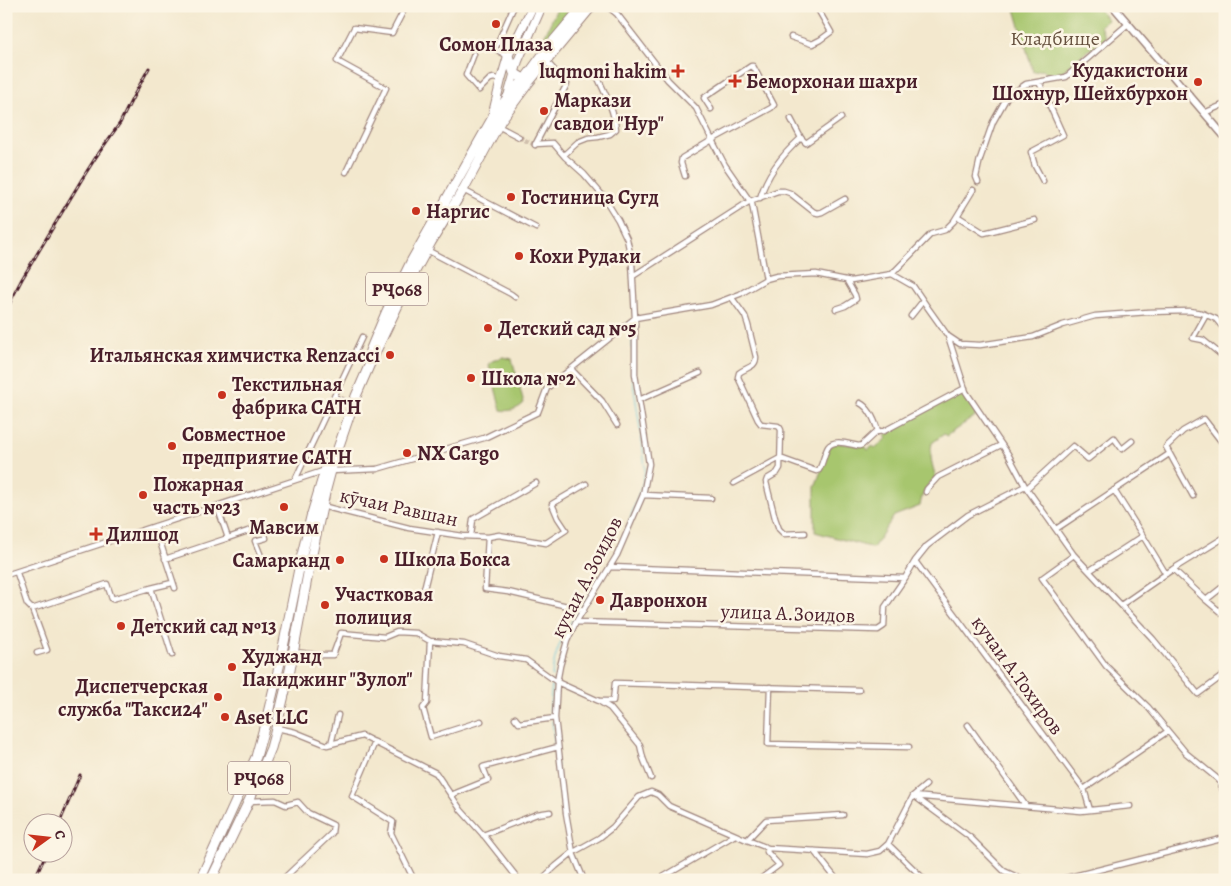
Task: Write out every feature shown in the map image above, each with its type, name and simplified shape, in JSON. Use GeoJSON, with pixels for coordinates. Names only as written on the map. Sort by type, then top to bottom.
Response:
{"type":"FeatureCollection","features":[{"type":"Feature","properties":{"kind":"highway"},"geometry":{"type":"LineString","coordinates":[[497,122],[550,45],[583,6]]}},
{"type":"Feature","properties":{"kind":"highway"},"geometry":{"type":"LineString","coordinates":[[497,122],[508,97],[547,62],[592,6]]}},
{"type":"Feature","properties":{"kind":"highway"},"geometry":{"type":"LineString","coordinates":[[508,56],[516,69],[528,78]]}},
{"type":"Feature","properties":{"kind":"highway","name":"РҶ068"},"geometry":{"type":"LineString","coordinates":[[201,877],[256,757],[279,667],[311,517],[356,396],[409,282],[463,190],[497,122]]}},
{"type":"Feature","properties":{"kind":"highway","name":"РҶ068"},"geometry":{"type":"LineString","coordinates":[[211,879],[249,801],[271,748],[277,728],[328,471],[349,403],[366,358],[402,279],[497,122]]}},
{"type":"Feature","properties":{"kind":"highway"},"geometry":{"type":"LineString","coordinates":[[279,667],[290,670]]}},
{"type":"Feature","properties":{"kind":"highway"},"geometry":{"type":"LineString","coordinates":[[201,877],[211,879]]}},
{"type":"Feature","properties":{"kind":"main road","name":"РҶ068"},"geometry":{"type":"LineString","coordinates":[[497,122],[500,80],[508,56],[532,6]]}},
{"type":"Feature","properties":{"kind":"main road"},"geometry":{"type":"LineString","coordinates":[[508,97],[518,61],[542,6]]}},
{"type":"Feature","properties":{"kind":"main road"},"geometry":{"type":"LineString","coordinates":[[1113,6],[1225,137]]}},
{"type":"Feature","properties":{"kind":"street"},"geometry":{"type":"LineString","coordinates":[[346,172],[386,88],[337,61],[354,28],[392,33],[406,6]]}},
{"type":"Feature","properties":{"kind":"street"},"geometry":{"type":"LineString","coordinates":[[508,56],[495,49],[514,6]]}},
{"type":"Feature","properties":{"kind":"street"},"geometry":{"type":"LineString","coordinates":[[607,6],[617,14],[668,80],[696,108],[725,165],[752,204],[766,279]]}},
{"type":"Feature","properties":{"kind":"street"},"geometry":{"type":"LineString","coordinates":[[791,37],[812,44],[831,32],[816,6]]}},
{"type":"Feature","properties":{"kind":"street"},"geometry":{"type":"LineString","coordinates":[[978,182],[976,177],[980,159],[993,122],[1006,97],[1026,84],[1066,77],[1128,24]]}},
{"type":"Feature","properties":{"kind":"street"},"geometry":{"type":"LineString","coordinates":[[474,54],[466,75],[479,90],[490,79],[500,80]]}},
{"type":"Feature","properties":{"kind":"street","name":"кучаи А.Зоидов"},"geometry":{"type":"LineString","coordinates":[[547,62],[567,84],[535,145],[554,143],[603,196],[627,239],[633,276],[635,374],[649,464],[644,496],[611,567],[581,609],[567,641],[554,680],[556,747],[571,854],[584,880]]}},
{"type":"Feature","properties":{"kind":"street"},"geometry":{"type":"LineString","coordinates":[[685,176],[681,163],[682,158],[774,105],[753,66],[751,66],[705,96],[704,98],[711,109]]}},
{"type":"Feature","properties":{"kind":"street"},"geometry":{"type":"LineString","coordinates":[[564,155],[578,142],[610,134],[616,129],[611,105],[597,76]]}},
{"type":"Feature","properties":{"kind":"street"},"geometry":{"type":"LineString","coordinates":[[1039,82],[1063,134],[1031,152],[1035,166],[1043,181]]}},
{"type":"Feature","properties":{"kind":"street"},"geometry":{"type":"LineString","coordinates":[[1204,112],[1225,104]]}},
{"type":"Feature","properties":{"kind":"street"},"geometry":{"type":"LineString","coordinates":[[790,118],[801,138],[806,143],[840,118]]}},
{"type":"Feature","properties":{"kind":"street"},"geometry":{"type":"LineString","coordinates":[[497,122],[519,137]]}},
{"type":"Feature","properties":{"kind":"street"},"geometry":{"type":"LineString","coordinates":[[760,198],[767,179],[792,146],[801,138]]}},
{"type":"Feature","properties":{"kind":"street"},"geometry":{"type":"LineString","coordinates":[[463,190],[536,228]]}},
{"type":"Feature","properties":{"kind":"street"},"geometry":{"type":"LineString","coordinates":[[6,576],[295,480],[328,471],[377,469],[484,438],[538,412],[547,388],[635,318],[711,306],[732,298],[766,279],[777,276],[816,274],[850,281],[892,274],[932,234],[944,230],[954,222],[974,190]]}},
{"type":"Feature","properties":{"kind":"street"},"geometry":{"type":"LineString","coordinates":[[633,276],[750,201],[784,191],[790,193],[814,212],[818,213],[845,199]]}},
{"type":"Feature","properties":{"kind":"street"},"geometry":{"type":"LineString","coordinates":[[958,216],[984,233],[1035,220]]}},
{"type":"Feature","properties":{"kind":"street"},"geometry":{"type":"LineString","coordinates":[[427,250],[515,297]]}},
{"type":"Feature","properties":{"kind":"street"},"geometry":{"type":"LineString","coordinates":[[892,274],[913,286],[948,336],[965,388],[1026,487],[1074,555],[1153,639],[1198,694],[1225,674]]}},
{"type":"Feature","properties":{"kind":"street"},"geometry":{"type":"LineString","coordinates":[[836,310],[856,299],[847,281]]}},
{"type":"Feature","properties":{"kind":"street"},"geometry":{"type":"LineString","coordinates":[[732,298],[745,316],[756,357],[754,365],[742,370],[738,377],[761,424],[780,428],[781,430],[780,468],[766,482],[774,518],[778,529],[784,534],[805,533]]}},
{"type":"Feature","properties":{"kind":"street"},"geometry":{"type":"LineString","coordinates":[[912,316],[923,301]]}},
{"type":"Feature","properties":{"kind":"street"},"geometry":{"type":"LineString","coordinates":[[948,336],[960,344],[980,345],[1033,337],[1063,325],[1103,314],[1189,311],[1216,319],[1225,330]]}},
{"type":"Feature","properties":{"kind":"street"},"geometry":{"type":"LineString","coordinates":[[1206,315],[1193,338],[1203,340],[1225,358]]}},
{"type":"Feature","properties":{"kind":"street"},"geometry":{"type":"LineString","coordinates":[[295,480],[362,337]]}},
{"type":"Feature","properties":{"kind":"street"},"geometry":{"type":"LineString","coordinates":[[354,353],[366,358]]}},
{"type":"Feature","properties":{"kind":"street"},"geometry":{"type":"LineString","coordinates":[[571,369],[602,401],[617,425]]}},
{"type":"Feature","properties":{"kind":"street"},"geometry":{"type":"LineString","coordinates":[[639,400],[700,373]]}},
{"type":"Feature","properties":{"kind":"street"},"geometry":{"type":"LineString","coordinates":[[734,483],[780,458],[816,471],[820,470],[828,446],[832,443],[859,446],[864,444],[878,431],[884,431],[965,388]]}},
{"type":"Feature","properties":{"kind":"street"},"geometry":{"type":"LineString","coordinates":[[334,397],[349,403]]}},
{"type":"Feature","properties":{"kind":"street"},"geometry":{"type":"LineString","coordinates":[[860,403],[866,406],[876,423],[878,431]]}},
{"type":"Feature","properties":{"kind":"street"},"geometry":{"type":"LineString","coordinates":[[1193,496],[1166,447],[1183,431],[1204,420],[1224,445]]}},
{"type":"Feature","properties":{"kind":"street"},"geometry":{"type":"LineString","coordinates":[[905,578],[927,546],[968,515],[1026,487],[1073,446],[1088,460],[1114,438],[1122,449],[1132,441]]}},
{"type":"Feature","properties":{"kind":"street"},"geometry":{"type":"LineString","coordinates":[[926,492],[938,477],[1001,444]]}},
{"type":"Feature","properties":{"kind":"street"},"geometry":{"type":"LineString","coordinates":[[1056,529],[1169,454]]}},
{"type":"Feature","properties":{"kind":"street","name":"кӯчаи Равшан"},"geometry":{"type":"LineString","coordinates":[[471,536],[473,519],[536,483]]}},
{"type":"Feature","properties":{"kind":"street","name":"кӯчаи Равшан"},"geometry":{"type":"LineString","coordinates":[[322,506],[409,528],[471,536],[499,536],[546,542],[566,530],[552,504],[586,484]]}},
{"type":"Feature","properties":{"kind":"street"},"geometry":{"type":"LineString","coordinates":[[1114,490],[1166,574]]}},
{"type":"Feature","properties":{"kind":"street"},"geometry":{"type":"LineString","coordinates":[[644,496],[711,498]]}},
{"type":"Feature","properties":{"kind":"street"},"geometry":{"type":"LineString","coordinates":[[217,506],[228,538]]}},
{"type":"Feature","properties":{"kind":"street"},"geometry":{"type":"LineString","coordinates":[[155,526],[174,588]]}},
{"type":"Feature","properties":{"kind":"street"},"geometry":{"type":"LineString","coordinates":[[165,559],[262,526],[266,538],[255,541],[260,556]]}},
{"type":"Feature","properties":{"kind":"street"},"geometry":{"type":"LineString","coordinates":[[422,597],[438,532]]}},
{"type":"Feature","properties":{"kind":"street"},"geometry":{"type":"LineString","coordinates":[[1089,571],[1143,536]]}},
{"type":"Feature","properties":{"kind":"street"},"geometry":{"type":"LineString","coordinates":[[488,537],[485,589],[508,592],[581,609]]}},
{"type":"Feature","properties":{"kind":"street"},"geometry":{"type":"LineString","coordinates":[[1121,605],[1173,569],[1225,537]]}},
{"type":"Feature","properties":{"kind":"street"},"geometry":{"type":"LineString","coordinates":[[1074,555],[1042,578],[1106,666],[1148,707],[1186,753],[1219,780],[1224,789],[1225,796]]}},
{"type":"Feature","properties":{"kind":"street","name":"кучаи А.Тохиров"},"geometry":{"type":"LineString","coordinates":[[915,561],[1084,789],[1090,810]]}},
{"type":"Feature","properties":{"kind":"street","name":"улица А.Зоидов"},"geometry":{"type":"LineString","coordinates":[[611,567],[905,578]]}},
{"type":"Feature","properties":{"kind":"street"},"geometry":{"type":"LineString","coordinates":[[1173,569],[1225,616]]}},
{"type":"Feature","properties":{"kind":"street"},"geometry":{"type":"LineString","coordinates":[[17,573],[27,604],[32,609],[48,650],[37,653]]}},
{"type":"Feature","properties":{"kind":"street","name":"улица А.Зоидов"},"geometry":{"type":"LineString","coordinates":[[576,622],[878,630],[884,626],[885,607],[905,578]]}},
{"type":"Feature","properties":{"kind":"street"},"geometry":{"type":"LineString","coordinates":[[32,609],[107,584],[112,599],[172,583]]}},
{"type":"Feature","properties":{"kind":"street"},"geometry":{"type":"LineString","coordinates":[[1206,600],[1225,586]]}},
{"type":"Feature","properties":{"kind":"street"},"geometry":{"type":"LineString","coordinates":[[151,588],[172,655]]}},
{"type":"Feature","properties":{"kind":"street"},"geometry":{"type":"LineString","coordinates":[[293,652],[333,655],[341,633],[384,638],[397,632],[416,633],[430,641],[464,644],[499,656],[526,660],[554,680],[610,708],[640,745],[642,758],[651,778]]}},
{"type":"Feature","properties":{"kind":"street"},"geometry":{"type":"LineString","coordinates":[[430,641],[427,703],[424,708],[431,737],[481,721]]}},
{"type":"Feature","properties":{"kind":"street"},"geometry":{"type":"LineString","coordinates":[[599,701],[613,701],[615,683],[859,690]]}},
{"type":"Feature","properties":{"kind":"street"},"geometry":{"type":"LineString","coordinates":[[770,687],[768,744],[909,747]]}},
{"type":"Feature","properties":{"kind":"street"},"geometry":{"type":"LineString","coordinates":[[329,745],[338,715]]}},
{"type":"Feature","properties":{"kind":"street"},"geometry":{"type":"LineString","coordinates":[[514,718],[519,723],[555,718]]}},
{"type":"Feature","properties":{"kind":"street"},"geometry":{"type":"LineString","coordinates":[[968,725],[1026,806]]}},
{"type":"Feature","properties":{"kind":"street"},"geometry":{"type":"LineString","coordinates":[[277,728],[295,732],[329,745],[362,736],[436,773],[461,810],[519,880]]}},
{"type":"Feature","properties":{"kind":"street"},"geometry":{"type":"LineString","coordinates":[[1084,789],[1168,731]]}},
{"type":"Feature","properties":{"kind":"street"},"geometry":{"type":"LineString","coordinates":[[375,742],[352,796],[393,822],[391,834],[414,880]]}},
{"type":"Feature","properties":{"kind":"street"},"geometry":{"type":"LineString","coordinates":[[451,795],[488,780],[483,767],[556,747]]}},
{"type":"Feature","properties":{"kind":"street"},"geometry":{"type":"LineString","coordinates":[[541,880],[571,854],[599,838],[613,827],[639,797],[651,792],[658,795],[669,806],[768,848],[868,854],[880,851],[888,844],[913,796],[926,786]]}},
{"type":"Feature","properties":{"kind":"street"},"geometry":{"type":"LineString","coordinates":[[913,796],[1081,811],[1130,806]]}},
{"type":"Feature","properties":{"kind":"street"},"geometry":{"type":"LineString","coordinates":[[913,796],[971,838],[1004,871],[1024,880]]}},
{"type":"Feature","properties":{"kind":"street"},"geometry":{"type":"LineString","coordinates":[[249,801],[276,800],[286,805],[298,802],[308,812],[333,825],[332,834],[282,880]]}},
{"type":"Feature","properties":{"kind":"street"},"geometry":{"type":"LineString","coordinates":[[483,835],[537,814],[550,812]]}},
{"type":"Feature","properties":{"kind":"street"},"geometry":{"type":"LineString","coordinates":[[747,840],[766,820],[843,815]]}},
{"type":"Feature","properties":{"kind":"street"},"geometry":{"type":"LineString","coordinates":[[658,880],[735,835]]}},
{"type":"Feature","properties":{"kind":"street"},"geometry":{"type":"LineString","coordinates":[[1058,880],[1225,838]]}},
{"type":"Feature","properties":{"kind":"street"},"geometry":{"type":"LineString","coordinates":[[888,844],[926,880]]}},
{"type":"Feature","properties":{"kind":"street"},"geometry":{"type":"LineString","coordinates":[[759,880],[766,878],[779,865],[767,852],[768,848]]}},
{"type":"Feature","properties":{"kind":"street"},"geometry":{"type":"LineString","coordinates":[[814,851],[837,880]]}},
{"type":"Feature","properties":{"kind":"green space"},"geometry":{"type":"Polygon","coordinates":[[[558,6],[575,6],[542,47],[540,46],[558,6]]]}},
{"type":"Feature","properties":{"kind":"green space","name":"Кладбище"},"geometry":{"type":"Polygon","coordinates":[[[1027,6],[1096,6],[1108,20],[1100,26],[1106,38],[1062,72],[1049,76],[1043,70],[1033,72],[1015,9],[1027,6]]]}},
{"type":"Feature","properties":{"kind":"green space"},"geometry":{"type":"Polygon","coordinates":[[[503,357],[512,359],[524,403],[511,410],[504,411],[501,410],[489,365],[492,361],[503,357]]]}},
{"type":"Feature","properties":{"kind":"green space"},"geometry":{"type":"Polygon","coordinates":[[[959,392],[964,394],[977,415],[932,443],[931,460],[936,477],[925,490],[920,506],[894,516],[873,548],[815,532],[815,487],[830,447],[835,443],[865,446],[868,450],[873,446],[875,448],[887,438],[885,435],[900,425],[959,392]]]}},
{"type":"Feature","properties":{"kind":"waterway"},"geometry":{"type":"LineString","coordinates":[[629,522],[645,470],[633,382],[632,327]]}},
{"type":"Feature","properties":{"kind":"waterway"},"geometry":{"type":"LineString","coordinates":[[581,607],[602,575]]}},
{"type":"Feature","properties":{"kind":"waterway"},"geometry":{"type":"LineString","coordinates":[[552,677],[555,659],[561,642],[579,610]]}},
{"type":"Feature","properties":{"kind":"waterway"},"geometry":{"type":"LineString","coordinates":[[551,717],[552,681]]}},
{"type":"Feature","properties":{"kind":"waterway"},"geometry":{"type":"LineString","coordinates":[[552,721],[560,792],[570,853]]}},
{"type":"Feature","properties":{"kind":"waterway"},"geometry":{"type":"LineString","coordinates":[[572,857],[580,880]]}},
{"type":"Feature","properties":{"kind":"tunnel"},"geometry":{"type":"LineString","coordinates":[[519,137],[535,145]]}},
{"type":"Feature","properties":{"kind":"railway"},"geometry":{"type":"LineString","coordinates":[[6,314],[22,279],[82,179],[120,123],[149,68]]}},
{"type":"Feature","properties":{"kind":"railway"},"geometry":{"type":"LineString","coordinates":[[63,814],[80,775]]}},
{"type":"Feature","properties":{"kind":"railway"},"geometry":{"type":"LineString","coordinates":[[34,880],[41,864]]}},
{"type":"Feature","properties":{"kind":"place","name":"Сомон Плаза"},"geometry":{"type":"Point","coordinates":[496,24]}},
{"type":"Feature","properties":{"kind":"place","name":"luqmoni hakim"},"geometry":{"type":"Point","coordinates":[678,71]}},
{"type":"Feature","properties":{"kind":"place","name":"Беморхонаи шахри"},"geometry":{"type":"Point","coordinates":[735,81]}},
{"type":"Feature","properties":{"kind":"place","name":"Кудакистони Шохнур, Шейхбурхон"},"geometry":{"type":"Point","coordinates":[1198,82]}},
{"type":"Feature","properties":{"kind":"place","name":"Маркази савдои \"Нур\""},"geometry":{"type":"Point","coordinates":[544,111]}},
{"type":"Feature","properties":{"kind":"place","name":"Гостиница Сугд"},"geometry":{"type":"Point","coordinates":[511,197]}},
{"type":"Feature","properties":{"kind":"place","name":"Наргис"},"geometry":{"type":"Point","coordinates":[416,211]}},
{"type":"Feature","properties":{"kind":"place","name":"Кохи Рудаки"},"geometry":{"type":"Point","coordinates":[519,256]}},
{"type":"Feature","properties":{"kind":"place","name":"Детский сад №5"},"geometry":{"type":"Point","coordinates":[488,328]}},
{"type":"Feature","properties":{"kind":"place","name":"Итальянская химчистка Renzacci"},"geometry":{"type":"Point","coordinates":[390,355]}},
{"type":"Feature","properties":{"kind":"place","name":"Школа №2"},"geometry":{"type":"Point","coordinates":[471,378]}},
{"type":"Feature","properties":{"kind":"place","name":"Текстильная фабрика САТН"},"geometry":{"type":"Point","coordinates":[222,395]}},
{"type":"Feature","properties":{"kind":"place","name":"Совместное предприятие CATH"},"geometry":{"type":"Point","coordinates":[172,446]}},
{"type":"Feature","properties":{"kind":"place","name":"NX Cargo"},"geometry":{"type":"Point","coordinates":[407,453]}},
{"type":"Feature","properties":{"kind":"place","name":"Пожарная часть №23"},"geometry":{"type":"Point","coordinates":[143,495]}},
{"type":"Feature","properties":{"kind":"place","name":"Мавсим"},"geometry":{"type":"Point","coordinates":[284,507]}},
{"type":"Feature","properties":{"kind":"place","name":"Дилшод"},"geometry":{"type":"Point","coordinates":[96,534]}},
{"type":"Feature","properties":{"kind":"place","name":"Школа Бокса"},"geometry":{"type":"Point","coordinates":[384,559]}},
{"type":"Feature","properties":{"kind":"place","name":"Самарканд"},"geometry":{"type":"Point","coordinates":[340,560]}},
{"type":"Feature","properties":{"kind":"place","name":"Давронхон"},"geometry":{"type":"Point","coordinates":[600,600]}},
{"type":"Feature","properties":{"kind":"place","name":"Участковая полиция"},"geometry":{"type":"Point","coordinates":[325,605]}},
{"type":"Feature","properties":{"kind":"place","name":"Детский сад №13"},"geometry":{"type":"Point","coordinates":[121,626]}},
{"type":"Feature","properties":{"kind":"place","name":"Худжанд Пакиджинг \"Зулол\""},"geometry":{"type":"Point","coordinates":[232,667]}},
{"type":"Feature","properties":{"kind":"place","name":"Диспетчерская служба \"Такси24\""},"geometry":{"type":"Point","coordinates":[218,697]}},
{"type":"Feature","properties":{"kind":"place","name":"Aset LLC"},"geometry":{"type":"Point","coordinates":[225,717]}}]}
